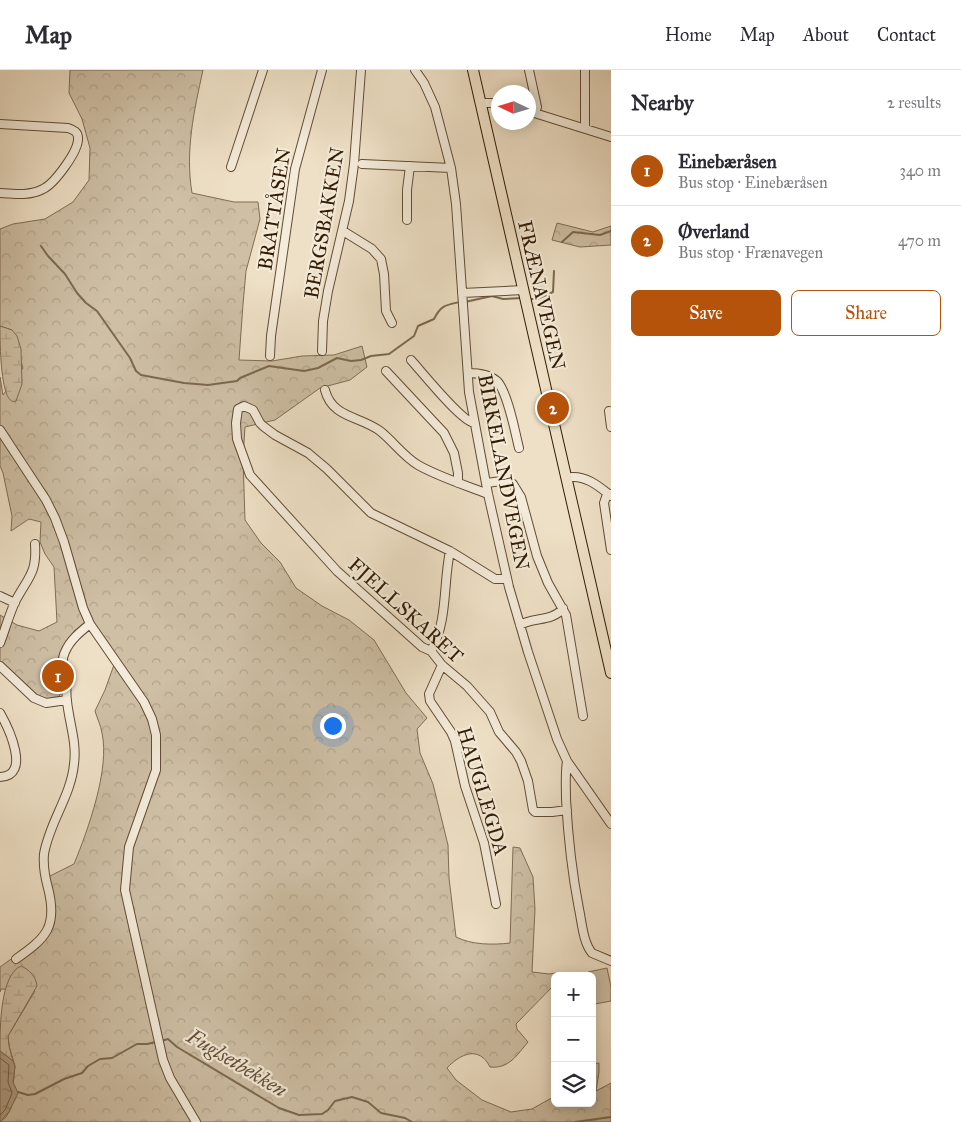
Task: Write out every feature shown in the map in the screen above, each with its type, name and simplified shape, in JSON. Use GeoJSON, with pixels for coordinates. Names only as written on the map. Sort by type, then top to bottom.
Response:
{"type":"FeatureCollection","features":[{"type":"Feature","properties":{"kind":"main road","name":"FRÆNAVEGEN"},"geometry":{"type":"LineString","coordinates":[[473,70],[611,673]]}},
{"type":"Feature","properties":{"kind":"street"},"geometry":{"type":"LineString","coordinates":[[231,167],[263,70]]}},
{"type":"Feature","properties":{"kind":"street","name":"BRATTÅSEN"},"geometry":{"type":"LineString","coordinates":[[270,356],[271,336],[295,169],[322,70]]}},
{"type":"Feature","properties":{"kind":"street","name":"BERGSBAKKEN"},"geometry":{"type":"LineString","coordinates":[[322,351],[323,321],[328,291],[343,231],[354,164],[361,70]]}},
{"type":"Feature","properties":{"kind":"street"},"geometry":{"type":"LineString","coordinates":[[529,70],[532,85]]}},
{"type":"Feature","properties":{"kind":"street"},"geometry":{"type":"LineString","coordinates":[[585,70],[585,128]]}},
{"type":"Feature","properties":{"kind":"street","name":"BIRKELANDVEGEN"},"geometry":{"type":"LineString","coordinates":[[420,72],[435,107],[451,168],[457,212],[468,373],[474,423],[508,579],[520,625],[549,718],[567,761],[611,824]]}},
{"type":"Feature","properties":{"kind":"street"},"geometry":{"type":"LineString","coordinates":[[481,103],[491,103]]}},
{"type":"Feature","properties":{"kind":"street"},"geometry":{"type":"LineString","coordinates":[[536,113],[611,137]]}},
{"type":"Feature","properties":{"kind":"street"},"geometry":{"type":"LineString","coordinates":[[0,124],[68,128],[75,131],[78,138],[76,148],[70,159],[49,185],[33,193],[0,193]]}},
{"type":"Feature","properties":{"kind":"street"},"geometry":{"type":"LineString","coordinates":[[362,164],[451,168]]}},
{"type":"Feature","properties":{"kind":"street"},"geometry":{"type":"LineString","coordinates":[[407,220],[407,190],[410,166]]}},
{"type":"Feature","properties":{"kind":"street"},"geometry":{"type":"LineString","coordinates":[[343,231],[372,249],[381,259],[384,274],[386,311],[392,322]]}},
{"type":"Feature","properties":{"kind":"street"},"geometry":{"type":"LineString","coordinates":[[462,294],[524,290]]}},
{"type":"Feature","properties":{"kind":"street"},"geometry":{"type":"LineString","coordinates":[[411,360],[469,422],[474,423]]}},
{"type":"Feature","properties":{"kind":"street"},"geometry":{"type":"LineString","coordinates":[[386,371],[444,433],[454,453],[458,483]]}},
{"type":"Feature","properties":{"kind":"street"},"geometry":{"type":"LineString","coordinates":[[468,373],[488,376],[497,382],[504,392],[519,448]]}},
{"type":"Feature","properties":{"kind":"street"},"geometry":{"type":"LineString","coordinates":[[325,390],[329,402],[336,409],[380,430],[416,464],[488,494]]}},
{"type":"Feature","properties":{"kind":"street","name":"FJELLSKARET"},"geometry":{"type":"LineString","coordinates":[[450,551],[371,513],[327,469],[308,453],[263,426],[253,410],[244,406],[238,409],[236,423],[238,439],[250,475],[337,571],[416,641],[431,651],[442,665],[467,686],[490,712],[499,732],[521,761],[528,781],[533,810],[538,813],[567,810]]}},
{"type":"Feature","properties":{"kind":"street"},"geometry":{"type":"LineString","coordinates":[[610,411],[611,427]]}},
{"type":"Feature","properties":{"kind":"street"},"geometry":{"type":"LineString","coordinates":[[0,430],[46,500],[55,518],[83,608],[90,624],[144,702],[152,719],[156,735],[156,770],[130,848],[125,890],[163,1060],[170,1078],[196,1122]]}},
{"type":"Feature","properties":{"kind":"street"},"geometry":{"type":"LineString","coordinates":[[566,478],[576,476],[593,482],[611,495],[606,497],[604,503],[611,549]]}},
{"type":"Feature","properties":{"kind":"street"},"geometry":{"type":"LineString","coordinates":[[487,482],[501,481],[513,484],[521,497],[537,556],[548,583],[563,608],[583,716]]}},
{"type":"Feature","properties":{"kind":"street"},"geometry":{"type":"LineString","coordinates":[[0,643],[15,603],[32,575],[36,560],[35,544]]}},
{"type":"Feature","properties":{"kind":"street"},"geometry":{"type":"LineString","coordinates":[[431,651],[440,631],[446,569],[450,551],[495,579],[508,579]]}},
{"type":"Feature","properties":{"kind":"street"},"geometry":{"type":"LineString","coordinates":[[0,596],[15,603]]}},
{"type":"Feature","properties":{"kind":"street"},"geometry":{"type":"LineString","coordinates":[[520,625],[557,615],[563,608]]}},
{"type":"Feature","properties":{"kind":"street"},"geometry":{"type":"LineString","coordinates":[[16,959],[38,943],[47,932],[52,918],[44,856],[47,841],[70,786],[74,765],[73,729],[67,700],[63,659],[65,652],[75,637],[90,624]]}},
{"type":"Feature","properties":{"kind":"street","name":"HAUGLEGDA"},"geometry":{"type":"LineString","coordinates":[[442,665],[429,694],[430,701],[455,741],[466,786],[484,843],[496,904]]}},
{"type":"Feature","properties":{"kind":"street"},"geometry":{"type":"LineString","coordinates":[[0,666],[27,693],[42,702],[52,703],[67,700]]}},
{"type":"Feature","properties":{"kind":"street"},"geometry":{"type":"LineString","coordinates":[[0,713],[12,739],[17,758],[16,766],[11,773],[0,777]]}},
{"type":"Feature","properties":{"kind":"street"},"geometry":{"type":"LineString","coordinates":[[567,761],[565,774],[572,868],[586,942],[592,953],[611,960]]}},
{"type":"Feature","properties":{"kind":"green space"},"geometry":{"type":"Polygon","coordinates":[[[70,70],[203,70],[190,146],[192,193],[234,202],[258,202],[260,219],[246,271],[239,360],[272,361],[302,356],[334,355],[362,346],[367,367],[350,380],[320,388],[275,420],[245,427],[243,458],[245,520],[261,543],[280,562],[296,588],[322,606],[349,620],[374,640],[406,693],[427,718],[417,729],[420,753],[433,784],[448,845],[449,878],[456,937],[469,942],[483,944],[510,943],[513,847],[520,848],[533,877],[535,909],[532,972],[551,974],[551,988],[516,1024],[517,1029],[528,1042],[512,1060],[502,1066],[490,1067],[486,1060],[480,1056],[469,1054],[458,1059],[447,1068],[456,1080],[482,1100],[511,1112],[532,1109],[551,1098],[551,1107],[596,1107],[596,1091],[611,1083],[611,1122],[0,1122],[6,1117],[11,1108],[15,1066],[8,1036],[35,991],[1,989],[0,992],[0,967],[46,934],[52,898],[48,877],[74,864],[80,850],[96,799],[103,764],[104,748],[102,733],[95,711],[115,662],[90,626],[75,630],[66,642],[59,657],[63,690],[58,698],[52,700],[39,698],[0,664],[0,615],[17,625],[39,631],[57,622],[54,567],[45,554],[40,542],[41,522],[29,519],[11,531],[12,516],[0,466],[0,377],[3,395],[23,368],[12,330],[0,326],[0,229],[13,224],[45,219],[73,202],[89,180],[90,148],[82,119],[69,93],[70,70]]]}},
{"type":"Feature","properties":{"kind":"green space"},"geometry":{"type":"Polygon","coordinates":[[[557,223],[593,232],[611,226],[611,245],[580,247],[552,240],[557,223]]]}},
{"type":"Feature","properties":{"kind":"green space"},"geometry":{"type":"Polygon","coordinates":[[[0,326],[12,330],[17,336],[21,349],[22,384],[16,401],[11,400],[4,384],[0,326]]]}},
{"type":"Feature","properties":{"kind":"green space"},"geometry":{"type":"Polygon","coordinates":[[[21,966],[32,974],[37,986],[8,1036],[13,1061],[0,1051],[1,1016],[5,991],[9,980],[14,971],[21,966]]]}},
{"type":"Feature","properties":{"kind":"green space"},"geometry":{"type":"Polygon","coordinates":[[[607,968],[611,987],[611,1001],[596,1004],[596,972],[588,972],[607,968]]]}},
{"type":"Feature","properties":{"kind":"green space"},"geometry":{"type":"Polygon","coordinates":[[[596,1063],[599,1063],[596,1091],[596,1063]]]}},
{"type":"Feature","properties":{"kind":"water"},"geometry":{"type":"Polygon","coordinates":[[[0,1051],[13,1061],[15,1066],[13,1082],[18,1093],[9,1112],[0,1122],[0,1051]]]}},
{"type":"Feature","properties":{"kind":"waterway"},"geometry":{"type":"LineString","coordinates":[[562,242],[573,232],[600,235],[611,231]]}},
{"type":"Feature","properties":{"kind":"waterway"},"geometry":{"type":"LineString","coordinates":[[41,246],[65,274],[77,293],[97,311],[130,358],[136,371],[141,375],[184,383],[208,385],[237,381],[269,366],[304,371],[318,368],[337,358],[351,361],[389,354],[414,336],[418,326],[434,319],[442,308],[460,302]]}},
{"type":"Feature","properties":{"kind":"waterway"},"geometry":{"type":"LineString","coordinates":[[529,299],[537,299],[553,292],[554,271]]}},
{"type":"Feature","properties":{"kind":"waterway"},"geometry":{"type":"LineString","coordinates":[[465,302],[492,296],[503,299],[522,298]]}},
{"type":"Feature","properties":{"kind":"waterway","name":"Fuglsetbekken"},"geometry":{"type":"LineString","coordinates":[[161,1041],[168,1039],[177,1047],[279,1108],[299,1115],[322,1114],[335,1101],[352,1097],[368,1102],[381,1113],[405,1118],[412,1122]]}},
{"type":"Feature","properties":{"kind":"waterway","name":"Fuglsetbekken"},"geometry":{"type":"LineString","coordinates":[[18,1092],[28,1095],[35,1094],[64,1079],[82,1073],[88,1066],[100,1059],[112,1058],[137,1044],[156,1042]]}},
{"type":"Feature","properties":{"kind":"waterway","name":"Fuglsetbekken"},"geometry":{"type":"LineString","coordinates":[[575,1122],[611,1117]]}},
{"type":"Feature","properties":{"kind":"place","name":"Øverland"},"geometry":{"type":"Point","coordinates":[553,408]}},
{"type":"Feature","properties":{"kind":"place","name":"Einebæråsen"},"geometry":{"type":"Point","coordinates":[58,676]}}]}
